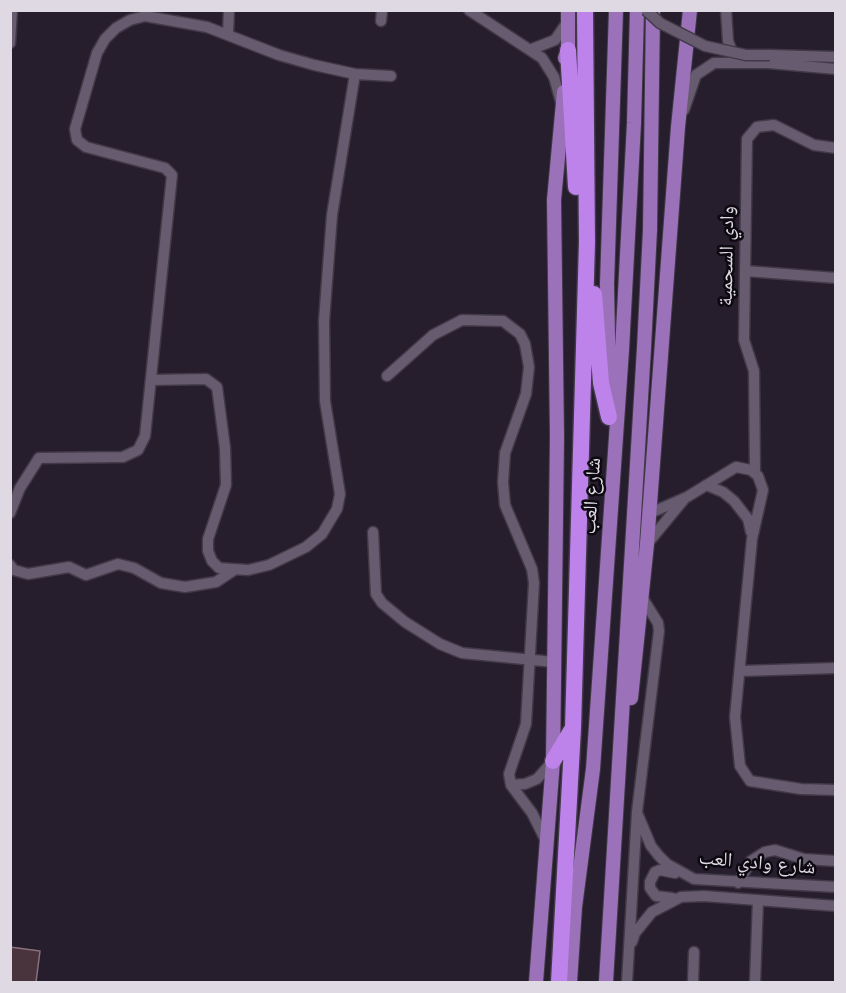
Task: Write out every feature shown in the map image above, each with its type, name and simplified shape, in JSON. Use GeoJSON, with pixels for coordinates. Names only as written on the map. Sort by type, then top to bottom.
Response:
{"type":"FeatureCollection","features":[{"type":"Feature","properties":{"kind":"highway"},"geometry":{"type":"LineString","coordinates":[[559,982],[573,728],[587,242],[585,10]]}},
{"type":"Feature","properties":{"kind":"highway"},"geometry":{"type":"LineString","coordinates":[[568,50],[579,245],[585,280]]}},
{"type":"Feature","properties":{"kind":"highway"},"geometry":{"type":"LineString","coordinates":[[587,242],[601,382],[609,417]]}},
{"type":"Feature","properties":{"kind":"highway"},"geometry":{"type":"LineString","coordinates":[[553,761],[573,728]]}},
{"type":"Feature","properties":{"kind":"main road"},"geometry":{"type":"LineString","coordinates":[[615,454],[609,417],[607,284],[616,10]]}},
{"type":"Feature","properties":{"kind":"main road","name":"شارع العب"},"geometry":{"type":"LineString","coordinates":[[571,982],[570,967],[593,769],[615,454],[630,217],[637,10]]}},
{"type":"Feature","properties":{"kind":"main road"},"geometry":{"type":"LineString","coordinates":[[606,982],[649,242],[653,10]]}},
{"type":"Feature","properties":{"kind":"main road"},"geometry":{"type":"LineString","coordinates":[[617,816],[643,598],[678,127],[690,10]]}},
{"type":"Feature","properties":{"kind":"main road"},"geometry":{"type":"LineString","coordinates":[[536,982],[553,761],[557,309],[554,200],[563,109],[564,64],[568,50],[568,15]]}},
{"type":"Feature","properties":{"kind":"street"},"geometry":{"type":"LineString","coordinates":[[10,44],[12,10]]}},
{"type":"Feature","properties":{"kind":"street"},"geometry":{"type":"LineString","coordinates":[[228,33],[230,10]]}},
{"type":"Feature","properties":{"kind":"street"},"geometry":{"type":"LineString","coordinates":[[469,10],[532,49],[549,67],[563,109]]}},
{"type":"Feature","properties":{"kind":"street"},"geometry":{"type":"LineString","coordinates":[[646,10],[660,23],[705,46],[723,52],[836,69]]}},
{"type":"Feature","properties":{"kind":"street"},"geometry":{"type":"LineString","coordinates":[[726,10],[726,34],[734,54],[741,58],[769,59]]}},
{"type":"Feature","properties":{"kind":"street"},"geometry":{"type":"LineString","coordinates":[[532,49],[555,40],[568,15]]}},
{"type":"Feature","properties":{"kind":"street"},"geometry":{"type":"LineString","coordinates":[[10,513],[20,489],[39,458],[123,457],[138,450],[145,436],[172,175],[165,168],[81,145],[75,135],[97,53],[105,39],[116,28],[130,20],[145,16],[190,23],[228,33],[279,55],[355,74],[391,76]]}},
{"type":"Feature","properties":{"kind":"street"},"geometry":{"type":"LineString","coordinates":[[678,127],[693,82],[702,68],[719,63],[836,57]]}},
{"type":"Feature","properties":{"kind":"street"},"geometry":{"type":"LineString","coordinates":[[151,380],[206,379],[216,387],[225,448],[226,485],[208,539],[208,551],[212,561],[219,568],[234,570],[269,565],[306,547],[322,534],[337,509],[340,494],[339,476],[325,401],[324,321],[332,215],[355,74]]}},
{"type":"Feature","properties":{"kind":"street","name":"وادي السحمية"},"geometry":{"type":"LineString","coordinates":[[836,148],[814,145],[774,125],[765,125],[752,130],[746,146],[744,340],[754,371],[755,472],[761,480],[763,490],[752,539],[735,717],[740,766],[750,781],[801,789],[836,790]]}},
{"type":"Feature","properties":{"kind":"street"},"geometry":{"type":"LineString","coordinates":[[746,272],[836,278]]}},
{"type":"Feature","properties":{"kind":"street"},"geometry":{"type":"LineString","coordinates":[[387,375],[433,335],[462,320],[503,321],[520,334],[528,356],[528,380],[522,411],[505,453],[502,482],[504,505],[533,574],[526,724],[510,768],[511,785],[532,813],[546,841]]}},
{"type":"Feature","properties":{"kind":"street"},"geometry":{"type":"LineString","coordinates":[[648,514],[687,497],[736,467],[755,472]]}},
{"type":"Feature","properties":{"kind":"street","name":"وادي السحمية"},"geometry":{"type":"LineString","coordinates":[[706,485],[723,492],[734,501],[748,519],[752,539]]}},
{"type":"Feature","properties":{"kind":"street"},"geometry":{"type":"LineString","coordinates":[[647,544],[687,497]]}},
{"type":"Feature","properties":{"kind":"street"},"geometry":{"type":"LineString","coordinates":[[374,532],[375,588],[382,603],[428,638],[462,653],[554,662]]}},
{"type":"Feature","properties":{"kind":"street"},"geometry":{"type":"LineString","coordinates":[[10,565],[14,570],[28,574],[69,567],[86,575],[118,564],[134,568],[161,583],[185,587],[216,582],[234,570]]}},
{"type":"Feature","properties":{"kind":"street"},"geometry":{"type":"LineString","coordinates":[[627,982],[637,812],[659,631],[658,623],[643,598]]}},
{"type":"Feature","properties":{"kind":"street"},"geometry":{"type":"LineString","coordinates":[[741,671],[836,668]]}},
{"type":"Feature","properties":{"kind":"street"},"geometry":{"type":"LineString","coordinates":[[511,785],[525,784],[537,778],[553,761]]}},
{"type":"Feature","properties":{"kind":"street","name":"شارع وادي العب"},"geometry":{"type":"LineString","coordinates":[[637,812],[651,846],[658,856],[687,876],[708,881],[836,887]]}},
{"type":"Feature","properties":{"kind":"street"},"geometry":{"type":"LineString","coordinates":[[738,883],[751,861],[765,852],[775,850],[804,859],[836,861]]}},
{"type":"Feature","properties":{"kind":"street"},"geometry":{"type":"LineString","coordinates":[[681,897],[656,896],[650,888],[650,882],[660,870],[687,876]]}},
{"type":"Feature","properties":{"kind":"street","name":"شارع وادي العب"},"geometry":{"type":"LineString","coordinates":[[630,948],[635,933],[652,912],[681,897],[704,896],[836,906]]}},
{"type":"Feature","properties":{"kind":"street"},"geometry":{"type":"LineString","coordinates":[[755,982],[758,900]]}},
{"type":"Feature","properties":{"kind":"street"},"geometry":{"type":"LineString","coordinates":[[693,982],[694,952]]}},
{"type":"Feature","properties":{"kind":"building"},"geometry":{"type":"Polygon","coordinates":[[[10,947],[40,951],[36,982],[10,982],[10,947]]]}}]}
